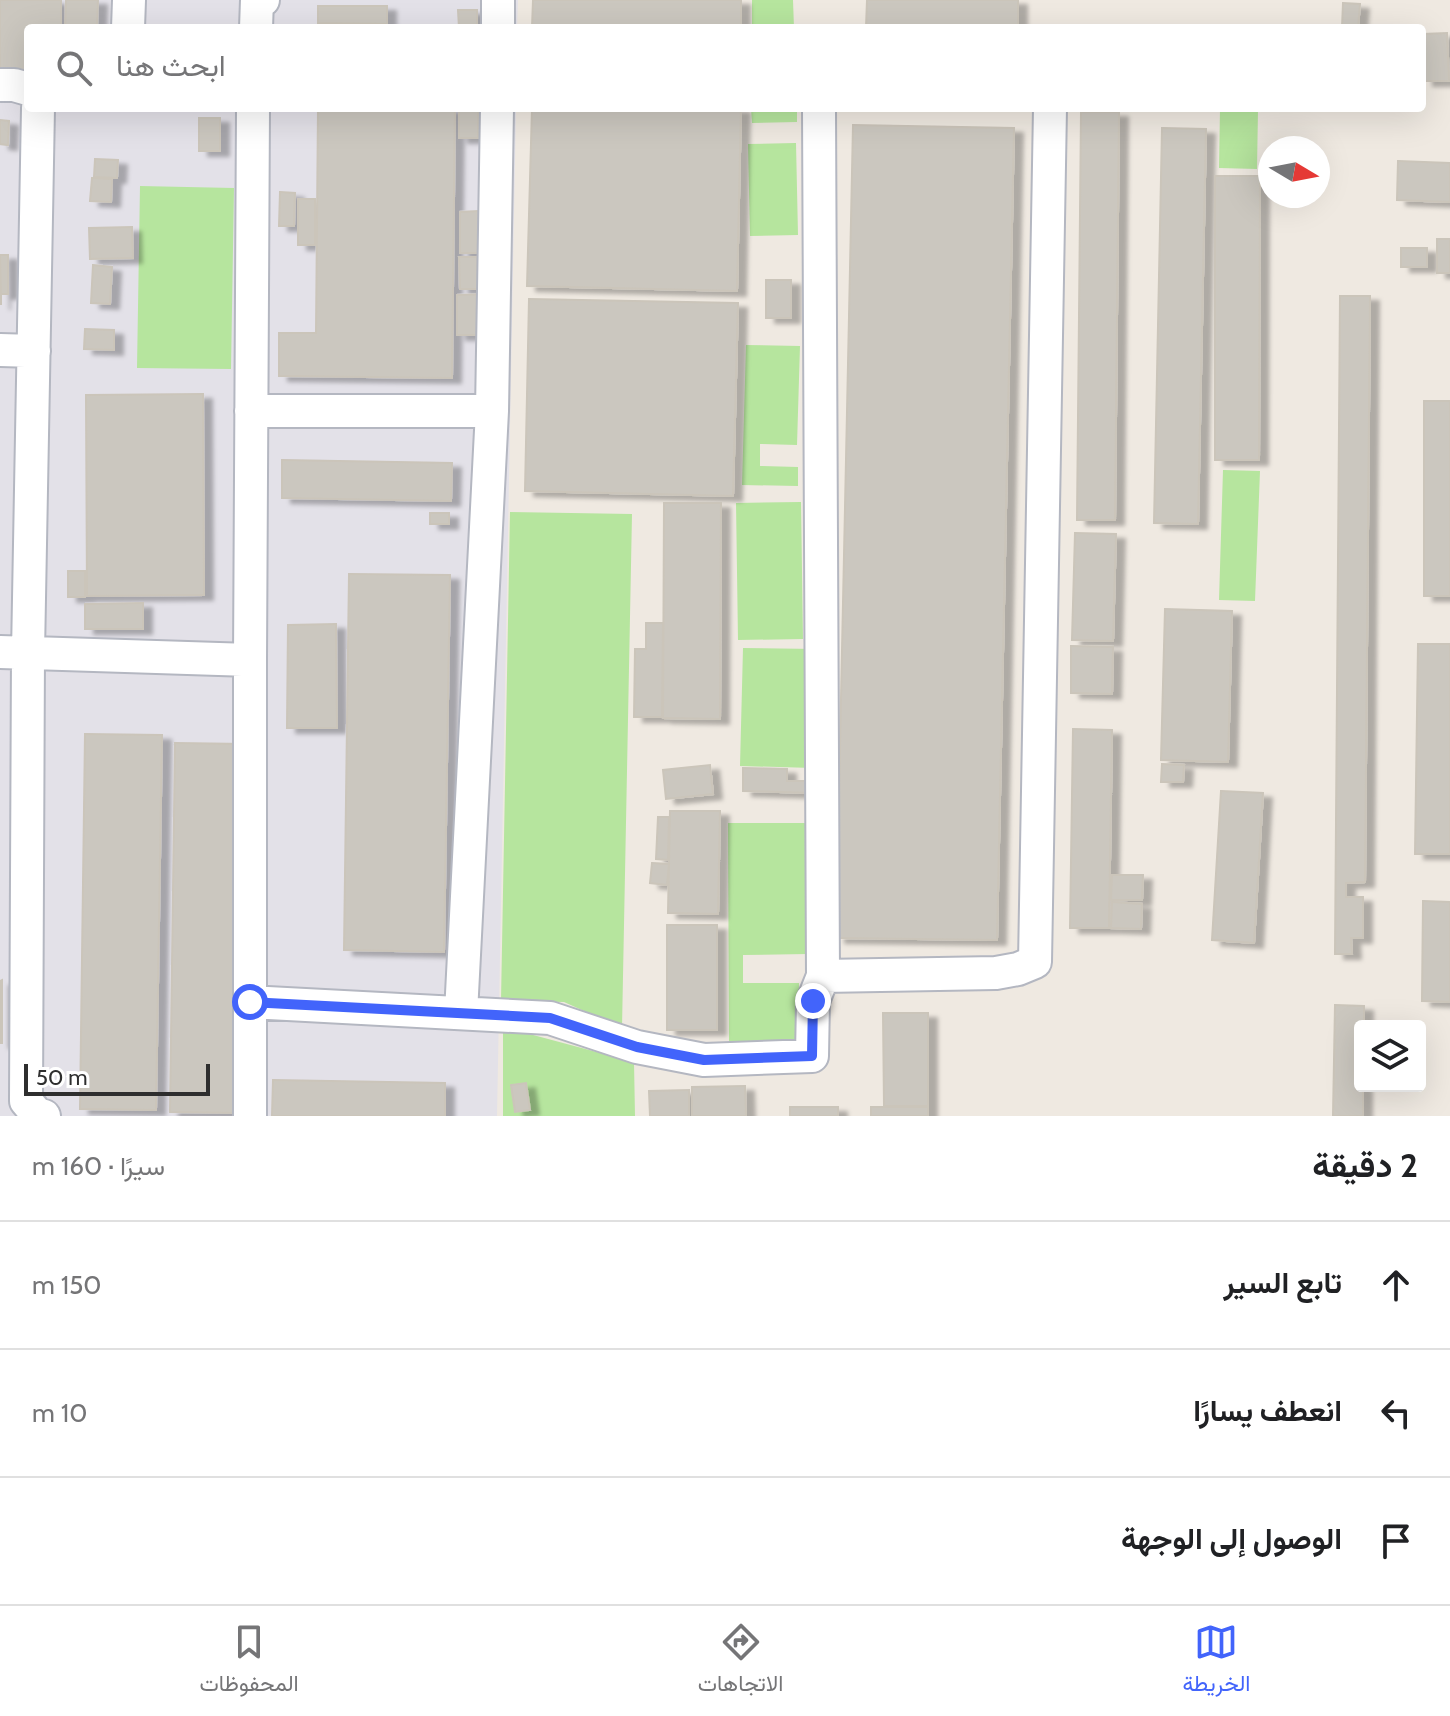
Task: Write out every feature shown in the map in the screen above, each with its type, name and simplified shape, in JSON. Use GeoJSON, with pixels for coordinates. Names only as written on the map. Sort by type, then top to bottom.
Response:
{"type":"FeatureCollection","features":[{"type":"Feature","properties":{"kind":"lane"},"geometry":{"type":"LineString","coordinates":[[128,24],[129,0]]}},
{"type":"Feature","properties":{"kind":"lane"},"geometry":{"type":"LineString","coordinates":[[256,24],[257,0],[263,0]]}},
{"type":"Feature","properties":{"kind":"lane"},"geometry":{"type":"LineString","coordinates":[[498,0],[498,24]]}},
{"type":"Feature","properties":{"kind":"lane"},"geometry":{"type":"LineString","coordinates":[[0,85],[24,89]]}},
{"type":"Feature","properties":{"kind":"lane"},"geometry":{"type":"LineString","coordinates":[[38,112],[34,351],[14,652],[26,1101],[37,1114],[44,1116]]}},
{"type":"Feature","properties":{"kind":"lane"},"geometry":{"type":"LineString","coordinates":[[250,1116],[253,112]]}},
{"type":"Feature","properties":{"kind":"lane"},"geometry":{"type":"LineString","coordinates":[[461,1013],[492,411],[497,112]]}},
{"type":"Feature","properties":{"kind":"lane"},"geometry":{"type":"LineString","coordinates":[[250,1002],[550,1018],[637,1047],[704,1060],[812,1056],[813,1001],[823,976],[819,112]]}},
{"type":"Feature","properties":{"kind":"lane"},"geometry":{"type":"LineString","coordinates":[[823,976],[996,973],[1035,962],[1050,112]]}},
{"type":"Feature","properties":{"kind":"lane"},"geometry":{"type":"LineString","coordinates":[[0,350],[34,351]]}},
{"type":"Feature","properties":{"kind":"lane"},"geometry":{"type":"LineString","coordinates":[[251,411],[492,411]]}},
{"type":"Feature","properties":{"kind":"lane"},"geometry":{"type":"LineString","coordinates":[[14,652],[250,660]]}},
{"type":"Feature","properties":{"kind":"shaded area"},"geometry":{"type":"Polygon","coordinates":[[[0,0],[518,0],[517,24],[24,24],[24,112],[516,112],[497,1116],[0,1116],[0,0]]]}},
{"type":"Feature","properties":{"kind":"green space"},"geometry":{"type":"Polygon","coordinates":[[[752,0],[793,0],[794,24],[752,24],[752,0]]]}},
{"type":"Feature","properties":{"kind":"green space"},"geometry":{"type":"Polygon","coordinates":[[[751,112],[797,112],[797,122],[752,123],[751,112]]]}},
{"type":"Feature","properties":{"kind":"green space"},"geometry":{"type":"Polygon","coordinates":[[[1220,112],[1258,112],[1257,169],[1219,168],[1220,112]]]}},
{"type":"Feature","properties":{"kind":"green space"},"geometry":{"type":"Polygon","coordinates":[[[796,143],[798,235],[750,236],[748,144],[796,143]]]}},
{"type":"Feature","properties":{"kind":"green space"},"geometry":{"type":"Polygon","coordinates":[[[140,186],[234,188],[231,369],[137,368],[140,186]]]}},
{"type":"Feature","properties":{"kind":"green space"},"geometry":{"type":"Polygon","coordinates":[[[746,345],[800,346],[797,445],[760,444],[760,466],[798,467],[798,486],[742,485],[746,345]]]}},
{"type":"Feature","properties":{"kind":"green space"},"geometry":{"type":"Polygon","coordinates":[[[1223,470],[1260,471],[1255,601],[1219,600],[1223,470]]]}},
{"type":"Feature","properties":{"kind":"green space"},"geometry":{"type":"Polygon","coordinates":[[[801,502],[803,639],[738,640],[736,503],[801,502]]]}},
{"type":"Feature","properties":{"kind":"green space"},"geometry":{"type":"Polygon","coordinates":[[[510,512],[632,514],[622,1028],[564,1002],[501,1001],[510,512]]]}},
{"type":"Feature","properties":{"kind":"green space"},"geometry":{"type":"Polygon","coordinates":[[[743,648],[816,649],[813,768],[740,766],[743,648]]]}},
{"type":"Feature","properties":{"kind":"green space"},"geometry":{"type":"Polygon","coordinates":[[[728,823],[806,823],[807,954],[743,955],[743,983],[799,983],[799,1041],[729,1041],[728,823]]]}},
{"type":"Feature","properties":{"kind":"green space"},"geometry":{"type":"Polygon","coordinates":[[[503,1027],[634,1062],[635,1116],[503,1116],[503,1027]]]}},
{"type":"Feature","properties":{"kind":"building"},"geometry":{"type":"Polygon","coordinates":[[[0,0],[61,0],[61,24],[24,24],[24,73],[0,72],[0,0]]]}},
{"type":"Feature","properties":{"kind":"building"},"geometry":{"type":"Polygon","coordinates":[[[66,0],[98,0],[97,24],[65,24],[66,0]]]}},
{"type":"Feature","properties":{"kind":"building"},"geometry":{"type":"Polygon","coordinates":[[[533,0],[741,0],[741,24],[532,24],[533,0]]]}},
{"type":"Feature","properties":{"kind":"building"},"geometry":{"type":"Polygon","coordinates":[[[867,0],[1018,0],[1018,24],[866,24],[867,0]]]}},
{"type":"Feature","properties":{"kind":"building"},"geometry":{"type":"Polygon","coordinates":[[[1343,3],[1360,4],[1358,24],[1342,24],[1343,3]]]}},
{"type":"Feature","properties":{"kind":"building"},"geometry":{"type":"Polygon","coordinates":[[[318,6],[387,6],[387,24],[318,23],[318,6]]]}},
{"type":"Feature","properties":{"kind":"building"},"geometry":{"type":"Polygon","coordinates":[[[458,10],[477,10],[477,24],[459,24],[458,10]]]}},
{"type":"Feature","properties":{"kind":"building"},"geometry":{"type":"Polygon","coordinates":[[[1447,33],[1449,81],[1426,81],[1426,34],[1447,33]]]}},
{"type":"Feature","properties":{"kind":"building"},"geometry":{"type":"Polygon","coordinates":[[[318,112],[455,112],[452,378],[279,376],[279,333],[316,333],[318,112]]]}},
{"type":"Feature","properties":{"kind":"building"},"geometry":{"type":"Polygon","coordinates":[[[459,112],[478,112],[478,138],[459,138],[459,112]]]}},
{"type":"Feature","properties":{"kind":"building"},"geometry":{"type":"Polygon","coordinates":[[[532,112],[741,112],[737,291],[527,286],[532,112]]]}},
{"type":"Feature","properties":{"kind":"building"},"geometry":{"type":"Polygon","coordinates":[[[1081,112],[1119,112],[1115,520],[1077,520],[1081,112]]]}},
{"type":"Feature","properties":{"kind":"building"},"geometry":{"type":"Polygon","coordinates":[[[199,118],[220,118],[220,151],[199,151],[199,118]]]}},
{"type":"Feature","properties":{"kind":"building"},"geometry":{"type":"Polygon","coordinates":[[[0,120],[9,121],[8,145],[0,144],[0,120]]]}},
{"type":"Feature","properties":{"kind":"building"},"geometry":{"type":"Polygon","coordinates":[[[853,125],[1014,128],[997,940],[836,938],[853,125]]]}},
{"type":"Feature","properties":{"kind":"building"},"geometry":{"type":"Polygon","coordinates":[[[1162,128],[1206,129],[1198,524],[1154,523],[1162,128]]]}},
{"type":"Feature","properties":{"kind":"building"},"geometry":{"type":"Polygon","coordinates":[[[95,159],[118,160],[117,178],[94,177],[95,159]]]}},
{"type":"Feature","properties":{"kind":"building"},"geometry":{"type":"Polygon","coordinates":[[[1398,161],[1450,163],[1450,202],[1397,200],[1398,161]]]}},
{"type":"Feature","properties":{"kind":"building"},"geometry":{"type":"Polygon","coordinates":[[[1215,176],[1258,176],[1259,460],[1215,460],[1215,176]]]}},
{"type":"Feature","properties":{"kind":"building"},"geometry":{"type":"Polygon","coordinates":[[[92,178],[112,179],[111,202],[90,201],[92,178]]]}},
{"type":"Feature","properties":{"kind":"building"},"geometry":{"type":"Polygon","coordinates":[[[280,192],[295,193],[294,226],[279,226],[280,192]]]}},
{"type":"Feature","properties":{"kind":"building"},"geometry":{"type":"Polygon","coordinates":[[[298,199],[315,199],[315,245],[298,245],[298,199]]]}},
{"type":"Feature","properties":{"kind":"building"},"geometry":{"type":"Polygon","coordinates":[[[478,211],[478,253],[460,253],[460,212],[478,211]]]}},
{"type":"Feature","properties":{"kind":"building"},"geometry":{"type":"Polygon","coordinates":[[[132,227],[133,258],[90,259],[89,228],[132,227]]]}},
{"type":"Feature","properties":{"kind":"building"},"geometry":{"type":"Polygon","coordinates":[[[1437,239],[1450,239],[1450,273],[1437,273],[1437,239]]]}},
{"type":"Feature","properties":{"kind":"building"},"geometry":{"type":"Polygon","coordinates":[[[1401,248],[1427,248],[1427,267],[1401,267],[1401,248]]]}},
{"type":"Feature","properties":{"kind":"building"},"geometry":{"type":"Polygon","coordinates":[[[0,255],[8,255],[8,294],[1,294],[1,305],[0,255]]]}},
{"type":"Feature","properties":{"kind":"building"},"geometry":{"type":"Polygon","coordinates":[[[459,257],[477,257],[477,289],[460,289],[459,257]]]}},
{"type":"Feature","properties":{"kind":"building"},"geometry":{"type":"Polygon","coordinates":[[[93,265],[112,267],[110,304],[91,303],[93,265]]]}},
{"type":"Feature","properties":{"kind":"building"},"geometry":{"type":"Polygon","coordinates":[[[766,280],[791,280],[791,318],[766,318],[766,280]]]}},
{"type":"Feature","properties":{"kind":"building"},"geometry":{"type":"Polygon","coordinates":[[[488,294],[488,335],[457,335],[457,295],[488,294]]]}},
{"type":"Feature","properties":{"kind":"building"},"geometry":{"type":"Polygon","coordinates":[[[1340,296],[1370,296],[1365,882],[1346,883],[1346,897],[1363,897],[1363,938],[1351,938],[1352,954],[1335,954],[1340,296]]]}},
{"type":"Feature","properties":{"kind":"building"},"geometry":{"type":"Polygon","coordinates":[[[529,299],[738,303],[733,496],[525,491],[529,299]]]}},
{"type":"Feature","properties":{"kind":"building"},"geometry":{"type":"Polygon","coordinates":[[[85,329],[114,330],[114,350],[84,349],[85,329]]]}},
{"type":"Feature","properties":{"kind":"building"},"geometry":{"type":"Polygon","coordinates":[[[203,394],[204,595],[87,596],[86,395],[203,394]]]}},
{"type":"Feature","properties":{"kind":"building"},"geometry":{"type":"Polygon","coordinates":[[[1424,401],[1450,401],[1450,596],[1424,596],[1424,401]]]}},
{"type":"Feature","properties":{"kind":"building"},"geometry":{"type":"Polygon","coordinates":[[[282,460],[452,463],[451,501],[282,498],[282,460]]]}},
{"type":"Feature","properties":{"kind":"building"},"geometry":{"type":"Polygon","coordinates":[[[664,503],[721,503],[720,719],[663,718],[664,503]]]}},
{"type":"Feature","properties":{"kind":"building"},"geometry":{"type":"Polygon","coordinates":[[[430,513],[449,513],[449,524],[430,524],[430,513]]]}},
{"type":"Feature","properties":{"kind":"building"},"geometry":{"type":"Polygon","coordinates":[[[1075,533],[1116,534],[1113,641],[1072,640],[1075,533]]]}},
{"type":"Feature","properties":{"kind":"building"},"geometry":{"type":"Polygon","coordinates":[[[68,571],[85,571],[85,597],[68,597],[68,571]]]}},
{"type":"Feature","properties":{"kind":"building"},"geometry":{"type":"Polygon","coordinates":[[[349,574],[450,575],[444,952],[344,950],[349,574]]]}},
{"type":"Feature","properties":{"kind":"building"},"geometry":{"type":"Polygon","coordinates":[[[143,603],[143,629],[85,629],[85,604],[143,603]]]}},
{"type":"Feature","properties":{"kind":"building"},"geometry":{"type":"Polygon","coordinates":[[[1165,609],[1232,611],[1228,762],[1161,760],[1165,609]]]}},
{"type":"Feature","properties":{"kind":"building"},"geometry":{"type":"Polygon","coordinates":[[[646,623],[663,623],[662,717],[634,717],[635,649],[646,649],[646,623]]]}},
{"type":"Feature","properties":{"kind":"building"},"geometry":{"type":"Polygon","coordinates":[[[336,624],[337,728],[287,728],[288,625],[336,624]]]}},
{"type":"Feature","properties":{"kind":"building"},"geometry":{"type":"Polygon","coordinates":[[[1418,644],[1450,644],[1450,854],[1415,854],[1418,644]]]}},
{"type":"Feature","properties":{"kind":"building"},"geometry":{"type":"Polygon","coordinates":[[[1071,646],[1113,647],[1112,694],[1071,693],[1071,646]]]}},
{"type":"Feature","properties":{"kind":"building"},"geometry":{"type":"Polygon","coordinates":[[[1073,729],[1112,730],[1109,928],[1070,928],[1073,729]]]}},
{"type":"Feature","properties":{"kind":"building"},"geometry":{"type":"Polygon","coordinates":[[[85,734],[162,735],[156,1110],[80,1109],[85,734]]]}},
{"type":"Feature","properties":{"kind":"building"},"geometry":{"type":"Polygon","coordinates":[[[175,743],[246,744],[241,1113],[170,1112],[175,743]]]}},
{"type":"Feature","properties":{"kind":"building"},"geometry":{"type":"Polygon","coordinates":[[[1162,764],[1184,765],[1183,782],[1161,782],[1162,764]]]}},
{"type":"Feature","properties":{"kind":"building"},"geometry":{"type":"Polygon","coordinates":[[[710,765],[713,794],[666,799],[663,770],[710,765]]]}},
{"type":"Feature","properties":{"kind":"building"},"geometry":{"type":"Polygon","coordinates":[[[743,768],[787,769],[787,781],[812,781],[811,793],[743,791],[743,768]]]}},
{"type":"Feature","properties":{"kind":"building"},"geometry":{"type":"Polygon","coordinates":[[[1221,791],[1263,793],[1254,943],[1212,940],[1221,791]]]}},
{"type":"Feature","properties":{"kind":"building"},"geometry":{"type":"Polygon","coordinates":[[[670,811],[720,811],[718,914],[668,913],[670,811]]]}},
{"type":"Feature","properties":{"kind":"building"},"geometry":{"type":"Polygon","coordinates":[[[658,817],[669,817],[668,860],[656,859],[658,817]]]}},
{"type":"Feature","properties":{"kind":"building"},"geometry":{"type":"Polygon","coordinates":[[[652,863],[669,864],[667,885],[650,883],[652,863]]]}},
{"type":"Feature","properties":{"kind":"building"},"geometry":{"type":"Polygon","coordinates":[[[1112,875],[1143,875],[1142,900],[1111,900],[1112,875]]]}},
{"type":"Feature","properties":{"kind":"building"},"geometry":{"type":"Polygon","coordinates":[[[1423,901],[1450,902],[1450,1002],[1422,1001],[1423,901]]]}},
{"type":"Feature","properties":{"kind":"building"},"geometry":{"type":"Polygon","coordinates":[[[1112,902],[1142,904],[1141,929],[1111,928],[1112,902]]]}},
{"type":"Feature","properties":{"kind":"building"},"geometry":{"type":"Polygon","coordinates":[[[667,925],[717,925],[717,1030],[667,1030],[667,925]]]}},
{"type":"Feature","properties":{"kind":"building"},"geometry":{"type":"Polygon","coordinates":[[[0,981],[2,1043],[0,1043],[0,981]]]}},
{"type":"Feature","properties":{"kind":"building"},"geometry":{"type":"Polygon","coordinates":[[[1335,1005],[1364,1006],[1364,1020],[1354,1020],[1354,1092],[1363,1092],[1363,1116],[1333,1116],[1335,1005]]]}},
{"type":"Feature","properties":{"kind":"building"},"geometry":{"type":"Polygon","coordinates":[[[883,1013],[928,1013],[928,1106],[884,1106],[883,1013]]]}},
{"type":"Feature","properties":{"kind":"building"},"geometry":{"type":"Polygon","coordinates":[[[273,1080],[445,1083],[445,1116],[272,1116],[273,1080]]]}},
{"type":"Feature","properties":{"kind":"building"},"geometry":{"type":"Polygon","coordinates":[[[526,1083],[530,1110],[515,1112],[511,1085],[526,1083]]]}},
{"type":"Feature","properties":{"kind":"building"},"geometry":{"type":"Polygon","coordinates":[[[745,1086],[746,1116],[692,1116],[692,1087],[745,1086]]]}},
{"type":"Feature","properties":{"kind":"building"},"geometry":{"type":"Polygon","coordinates":[[[689,1090],[689,1116],[650,1116],[649,1091],[689,1090]]]}},
{"type":"Feature","properties":{"kind":"building"},"geometry":{"type":"Polygon","coordinates":[[[790,1107],[838,1107],[838,1116],[790,1116],[790,1107]]]}},
{"type":"Feature","properties":{"kind":"building"},"geometry":{"type":"Polygon","coordinates":[[[871,1107],[928,1107],[928,1116],[871,1116],[871,1107]]]}},
{"type":"Feature","properties":{"kind":"route"},"geometry":{"type":"LineString","coordinates":[[250,1002],[550,1018],[637,1047],[704,1060],[812,1056],[813,1001]]}}]}
